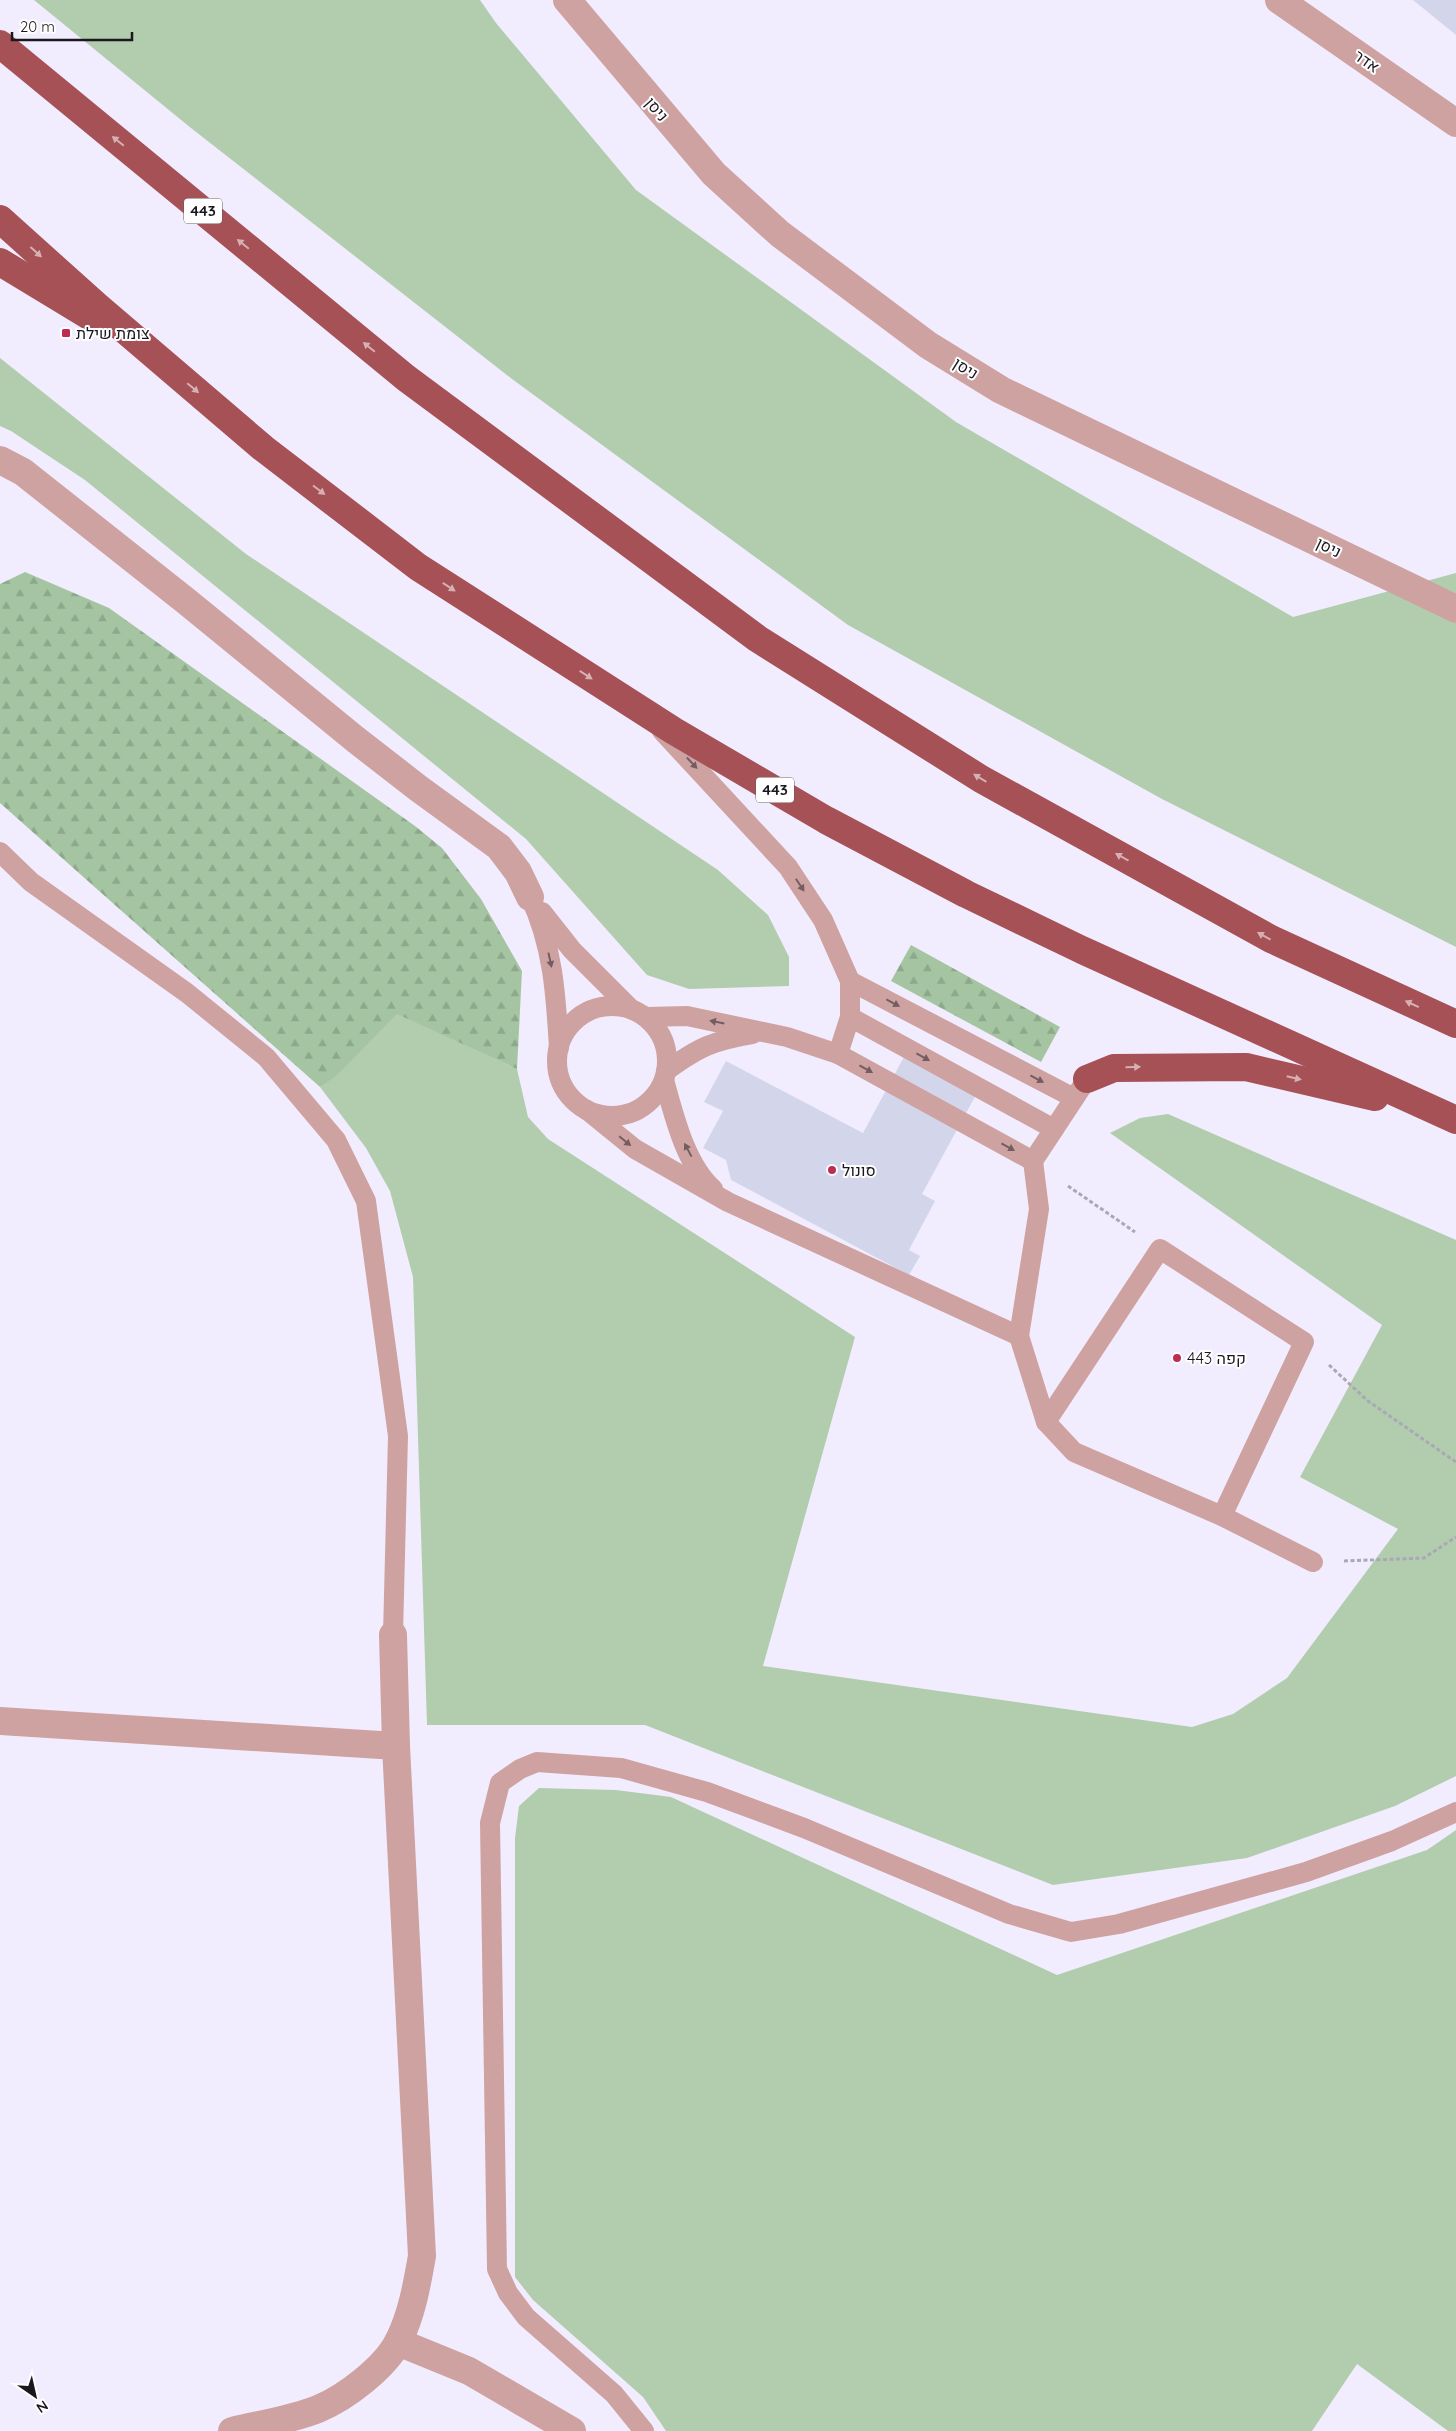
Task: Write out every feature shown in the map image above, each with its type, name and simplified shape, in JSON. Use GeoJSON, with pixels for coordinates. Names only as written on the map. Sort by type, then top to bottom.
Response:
{"type":"FeatureCollection","features":[{"type":"Feature","properties":{"kind":"highway","name":"443"},"geometry":{"type":"LineString","coordinates":[[0,44],[406,378],[758,638],[981,779],[1271,940],[1456,1024]]}},
{"type":"Feature","properties":{"kind":"highway","name":"443"},"geometry":{"type":"LineString","coordinates":[[0,219],[263,448],[418,566],[648,714],[826,820],[966,894],[1109,962],[1445,1115]]}},
{"type":"Feature","properties":{"kind":"highway"},"geometry":{"type":"LineString","coordinates":[[0,262],[156,356]]}},
{"type":"Feature","properties":{"kind":"highway"},"geometry":{"type":"LineString","coordinates":[[1080,1089],[1114,1068],[1246,1067],[1445,1115]]}},
{"type":"Feature","properties":{"kind":"street","name":"ניסן"},"geometry":{"type":"LineString","coordinates":[[567,0],[714,174],[780,234],[928,345],[1001,390],[1456,609]]}},
{"type":"Feature","properties":{"kind":"street","name":"אדר"},"geometry":{"type":"LineString","coordinates":[[1279,0],[1456,123]]}},
{"type":"Feature","properties":{"kind":"street"},"geometry":{"type":"LineString","coordinates":[[0,460],[22,472],[410,782],[499,847],[518,872],[530,897]]}},
{"type":"Feature","properties":{"kind":"street"},"geometry":{"type":"LineString","coordinates":[[232,2431],[318,2409],[361,2382],[379,2365],[398,2342],[417,2288],[422,2256],[396,1746],[393,1635]]}},
{"type":"Feature","properties":{"kind":"street"},"geometry":{"type":"LineString","coordinates":[[0,1720],[396,1746]]}},
{"type":"Feature","properties":{"kind":"street"},"geometry":{"type":"LineString","coordinates":[[398,2342],[469,2371],[572,2431]]}},
{"type":"Feature","properties":{"kind":"lane"},"geometry":{"type":"LineString","coordinates":[[648,714],[788,867],[823,920],[850,981],[850,1017],[838,1054]]}},
{"type":"Feature","properties":{"kind":"lane"},"geometry":{"type":"LineString","coordinates":[[0,852],[31,882],[187,993],[266,1056],[336,1140],[366,1201],[398,1436],[393,1635]]}},
{"type":"Feature","properties":{"kind":"lane"},"geometry":{"type":"LineString","coordinates":[[530,897],[572,950],[657,1029],[664,1043],[667,1061],[665,1075],[655,1096],[641,1108],[624,1115],[606,1116],[587,1110]]}},
{"type":"Feature","properties":{"kind":"lane"},"geometry":{"type":"LineString","coordinates":[[530,897],[542,923],[555,983],[559,1049],[557,1067],[562,1085],[572,1100],[635,1149],[728,1202],[1019,1336]]}},
{"type":"Feature","properties":{"kind":"lane"},"geometry":{"type":"LineString","coordinates":[[850,981],[1080,1089],[1033,1161],[1039,1210],[1019,1336],[1046,1422],[1074,1452],[1222,1516],[1313,1562]]}},
{"type":"Feature","properties":{"kind":"lane"},"geometry":{"type":"LineString","coordinates":[[559,1049],[566,1032],[579,1018],[595,1009],[614,1006],[639,1014],[687,1016],[765,1032],[838,1054],[1033,1161]]}},
{"type":"Feature","properties":{"kind":"lane"},"geometry":{"type":"LineString","coordinates":[[850,1017],[1054,1129]]}},
{"type":"Feature","properties":{"kind":"lane"},"geometry":{"type":"LineString","coordinates":[[665,1075],[696,1049],[722,1039],[765,1032]]}},
{"type":"Feature","properties":{"kind":"lane"},"geometry":{"type":"LineString","coordinates":[[665,1075],[682,1138],[704,1181],[728,1202]]}},
{"type":"Feature","properties":{"kind":"lane"},"geometry":{"type":"LineString","coordinates":[[1046,1422],[1160,1250],[1304,1342],[1222,1516]]}},
{"type":"Feature","properties":{"kind":"lane"},"geometry":{"type":"LineString","coordinates":[[644,2431],[614,2394],[526,2317],[508,2293],[496,2269],[490,1822],[500,1783],[520,1769],[537,1762],[621,1768],[707,1792],[804,1828],[1009,1914],[1071,1932],[1118,1924],[1306,1872],[1392,1841],[1456,1812]]}},
{"type":"Feature","properties":{"kind":"path"},"geometry":{"type":"LineString","coordinates":[[1033,1161],[1160,1250]]}},
{"type":"Feature","properties":{"kind":"path"},"geometry":{"type":"LineString","coordinates":[[1304,1342],[1368,1401],[1456,1462]]}},
{"type":"Feature","properties":{"kind":"path"},"geometry":{"type":"LineString","coordinates":[[1313,1562],[1424,1558],[1456,1537]]}},
{"type":"Feature","properties":{"kind":"green space"},"geometry":{"type":"Polygon","coordinates":[[[34,0],[480,0],[496,23],[636,190],[956,422],[1293,617],[1456,573],[1456,947],[1162,799],[848,625],[512,379],[191,128],[34,0]]]}},
{"type":"Feature","properties":{"kind":"green space"},"geometry":{"type":"Polygon","coordinates":[[[0,358],[246,554],[718,870],[768,915],[789,957],[789,986],[689,989],[647,975],[526,839],[85,480],[11,431],[0,426],[0,358]]]}},
{"type":"Feature","properties":{"kind":"green space"},"geometry":{"type":"Polygon","coordinates":[[[25,572],[109,608],[415,826],[442,848],[481,899],[522,971],[517,1069],[397,1014],[336,1076],[320,1087],[0,803],[0,584],[25,572]]]}},
{"type":"Feature","properties":{"kind":"green space"},"geometry":{"type":"Polygon","coordinates":[[[911,945],[1060,1027],[1041,1062],[891,981],[911,945]]]}},
{"type":"Feature","properties":{"kind":"green space"},"geometry":{"type":"Polygon","coordinates":[[[397,1013],[517,1069],[528,1117],[548,1139],[855,1337],[763,1666],[1192,1727],[1233,1714],[1287,1678],[1398,1529],[1300,1477],[1382,1325],[1110,1133],[1140,1118],[1168,1114],[1456,1240],[1456,1776],[1395,1806],[1247,1858],[1053,1885],[645,1725],[427,1725],[413,1277],[390,1191],[366,1148],[320,1087],[397,1013]]]}},
{"type":"Feature","properties":{"kind":"green space"},"geometry":{"type":"Polygon","coordinates":[[[539,1788],[616,1790],[671,1797],[1057,1975],[1427,1850],[1456,1830],[1456,2431],[1448,2431],[1357,2364],[1312,2431],[666,2431],[643,2397],[533,2300],[515,2277],[515,1838],[519,1806],[539,1788]]]}},
{"type":"Feature","properties":{"kind":"building"},"geometry":{"type":"Polygon","coordinates":[[[1413,0],[1456,0],[1456,35],[1413,0]]]}},
{"type":"Feature","properties":{"kind":"building","name":"סונול"},"geometry":{"type":"Polygon","coordinates":[[[905,1055],[977,1093],[922,1194],[935,1201],[909,1250],[920,1256],[909,1275],[731,1180],[726,1160],[703,1148],[723,1111],[704,1102],[726,1061],[863,1133],[905,1055]]]}},
{"type":"Feature","properties":{"kind":"place","name":"צומת שילת"},"geometry":{"type":"Point","coordinates":[66,333]}},
{"type":"Feature","properties":{"kind":"place","name":"סונול"},"geometry":{"type":"Point","coordinates":[832,1170]}},
{"type":"Feature","properties":{"kind":"place","name":"קפה 443"},"geometry":{"type":"Point","coordinates":[1177,1358]}}]}
